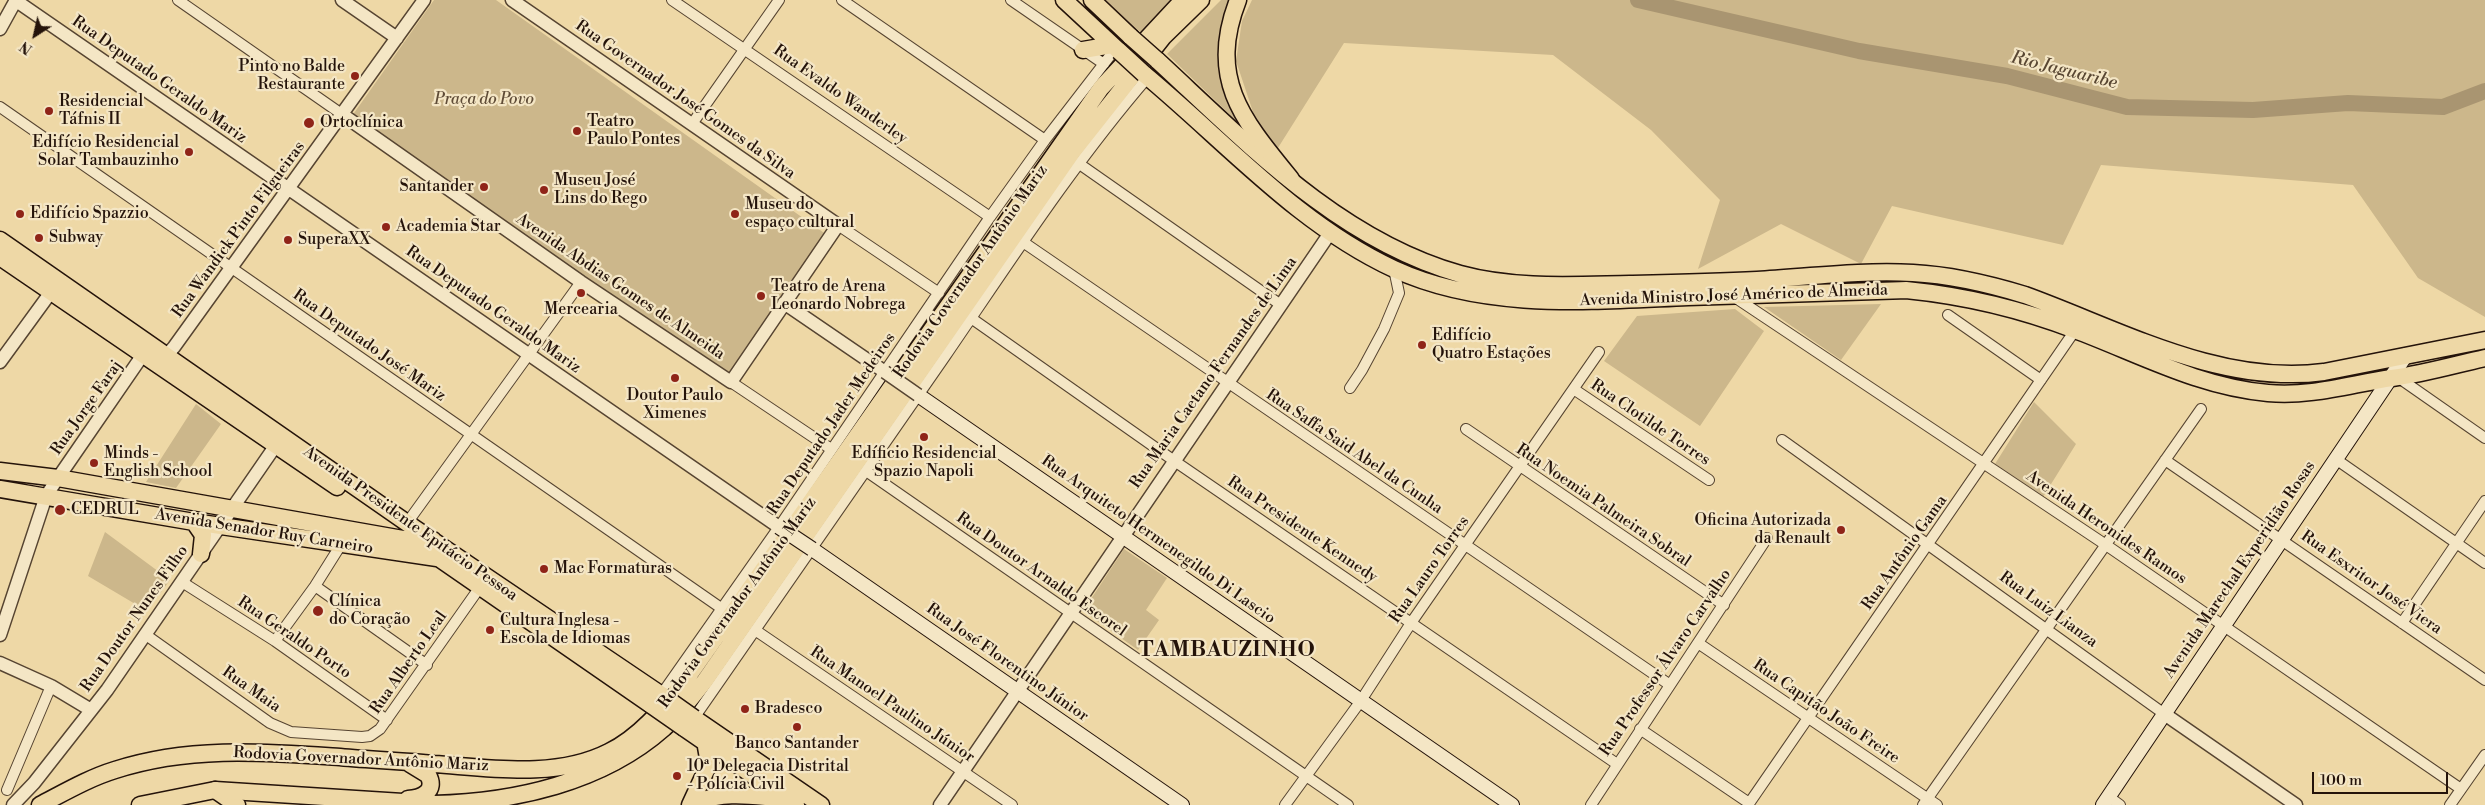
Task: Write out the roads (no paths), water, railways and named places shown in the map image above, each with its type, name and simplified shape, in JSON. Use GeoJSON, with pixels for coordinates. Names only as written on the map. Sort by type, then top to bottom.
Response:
{"type":"FeatureCollection","features":[{"type":"Feature","properties":{"kind":"main road","name":"Avenida Ministro José Américo de Almeida"},"geometry":{"type":"LineString","coordinates":[[1064,0],[1112,47],[1238,157],[1330,233],[1394,269],[1451,288],[1532,300],[1574,302],[1906,290],[1932,292],[1983,300],[2026,312],[2080,323],[2202,362],[2257,373],[2299,375],[2324,372],[2485,340]]}},
{"type":"Feature","properties":{"kind":"main road","name":"Avenida Ministro José Américo de Almeida"},"geometry":{"type":"LineString","coordinates":[[1092,0],[1291,179],[1353,225],[1389,246],[1412,257],[1461,274],[1503,282],[1569,286],[1913,273],[1997,286],[2201,380],[2237,389],[2270,393],[2331,390],[2485,358]]}},
{"type":"Feature","properties":{"kind":"main road","name":"Rodovia Governador Antônio Mariz"},"geometry":{"type":"LineString","coordinates":[[40,805],[78,785],[114,770],[182,755],[267,752],[489,768],[532,769],[562,767],[583,762],[608,752],[646,726],[685,681],[1101,88],[1183,0]]}},
{"type":"Feature","properties":{"kind":"main road","name":"Rodovia Governador Antônio Mariz"},"geometry":{"type":"LineString","coordinates":[[140,805],[215,790],[306,800],[434,804],[464,803],[536,791],[576,779],[612,764],[640,746],[673,719],[704,682],[1073,151],[1163,37],[1200,0]]}},
{"type":"Feature","properties":{"kind":"main road"},"geometry":{"type":"LineString","coordinates":[[1238,0],[1232,15],[1226,49],[1226,65],[1231,87],[1244,119],[1291,179]]}},
{"type":"Feature","properties":{"kind":"main road"},"geometry":{"type":"LineString","coordinates":[[1083,50],[1112,47]]}},
{"type":"Feature","properties":{"kind":"main road","name":"Avenida Presidente Epitácio Pessoa"},"geometry":{"type":"LineString","coordinates":[[0,240],[276,445],[480,587],[658,699]]}},
{"type":"Feature","properties":{"kind":"main road","name":"Avenida Presidente Epitácio Pessoa"},"geometry":{"type":"LineString","coordinates":[[0,257],[142,356],[168,363],[433,540],[689,723],[821,805]]}},
{"type":"Feature","properties":{"kind":"main road","name":"Avenida Marechal Experidião Rosas"},"geometry":{"type":"LineString","coordinates":[[2110,802],[2163,713],[2337,460],[2396,378],[2406,355]]}},
{"type":"Feature","properties":{"kind":"main road"},"geometry":{"type":"LineString","coordinates":[[2324,372],[2333,380],[2331,390]]}},
{"type":"Feature","properties":{"kind":"main road","name":"Rua Arquiteto Hermenegildo Di Lascio"},"geometry":{"type":"LineString","coordinates":[[918,395],[1360,702],[1512,805]]}},
{"type":"Feature","properties":{"kind":"main road","name":"Avenida Senador Ruy Carneiro"},"geometry":{"type":"LineString","coordinates":[[0,471],[58,478],[414,541]]}},
{"type":"Feature","properties":{"kind":"main road","name":"Avenida Senador Ruy Carneiro"},"geometry":{"type":"LineString","coordinates":[[0,489],[194,522],[439,558]]}},
{"type":"Feature","properties":{"kind":"main road"},"geometry":{"type":"LineString","coordinates":[[194,522],[203,535],[201,554]]}},
{"type":"Feature","properties":{"kind":"main road","name":"Rua José Florentino Júnior"},"geometry":{"type":"LineString","coordinates":[[779,527],[1182,805]]}},
{"type":"Feature","properties":{"kind":"main road"},"geometry":{"type":"LineString","coordinates":[[414,541],[433,540]]}},
{"type":"Feature","properties":{"kind":"main road","name":"Avenida Presidente Epitácio Pessoa"},"geometry":{"type":"LineString","coordinates":[[689,723],[705,741],[792,802]]}},
{"type":"Feature","properties":{"kind":"main road"},"geometry":{"type":"LineString","coordinates":[[690,805],[709,764],[705,741]]}},
{"type":"Feature","properties":{"kind":"main road"},"geometry":{"type":"LineString","coordinates":[[386,801],[423,797],[430,788],[431,779],[424,771],[397,761]]}},
{"type":"Feature","properties":{"kind":"main road"},"geometry":{"type":"LineString","coordinates":[[215,790],[237,805]]}},
{"type":"Feature","properties":{"kind":"main road"},"geometry":{"type":"LineString","coordinates":[[690,805],[707,798],[723,796],[792,802]]}},
{"type":"Feature","properties":{"kind":"street"},"geometry":{"type":"LineString","coordinates":[[0,29],[15,0]]}},
{"type":"Feature","properties":{"kind":"street","name":"Rua Deputado Geraldo Mariz"},"geometry":{"type":"LineString","coordinates":[[15,0],[779,527]]}},
{"type":"Feature","properties":{"kind":"street"},"geometry":{"type":"LineString","coordinates":[[178,0],[343,114]]}},
{"type":"Feature","properties":{"kind":"street"},"geometry":{"type":"LineString","coordinates":[[342,0],[397,38]]}},
{"type":"Feature","properties":{"kind":"street","name":"Rua Wandick Pinto Filgueiras"},"geometry":{"type":"LineString","coordinates":[[168,363],[232,269],[424,0]]}},
{"type":"Feature","properties":{"kind":"street","name":"Rua Governador José Gomes da Silva"},"geometry":{"type":"LineString","coordinates":[[512,0],[939,293]]}},
{"type":"Feature","properties":{"kind":"street","name":"Rua Evaldo Wanderley"},"geometry":{"type":"LineString","coordinates":[[672,0],[990,217]]}},
{"type":"Feature","properties":{"kind":"street"},"geometry":{"type":"LineString","coordinates":[[692,124],[779,0]]}},
{"type":"Feature","properties":{"kind":"street"},"geometry":{"type":"LineString","coordinates":[[842,0],[1045,140]]}},
{"type":"Feature","properties":{"kind":"street"},"geometry":{"type":"LineString","coordinates":[[1011,0],[1104,64]]}},
{"type":"Feature","properties":{"kind":"street"},"geometry":{"type":"LineString","coordinates":[[1054,0],[1112,47]]}},
{"type":"Feature","properties":{"kind":"street","name":"Rua Deputado Jader Medeiros"},"geometry":{"type":"LineString","coordinates":[[658,699],[779,527],[990,217],[1045,140],[1104,64],[1112,47]]}},
{"type":"Feature","properties":{"kind":"street"},"geometry":{"type":"LineString","coordinates":[[689,723],[866,472],[1022,242],[1078,163],[1146,76]]}},
{"type":"Feature","properties":{"kind":"street","name":"Rua Deputado José Mariz"},"geometry":{"type":"LineString","coordinates":[[0,107],[721,608]]}},
{"type":"Feature","properties":{"kind":"street","name":"Avenida Abdias Gomes de Almeida"},"geometry":{"type":"LineString","coordinates":[[343,114],[581,282],[831,449]]}},
{"type":"Feature","properties":{"kind":"street"},"geometry":{"type":"LineString","coordinates":[[1078,163],[1280,305]]}},
{"type":"Feature","properties":{"kind":"street"},"geometry":{"type":"LineString","coordinates":[[731,382],[838,225]]}},
{"type":"Feature","properties":{"kind":"street","name":"Rua Maria Caetano Fernandes de Lima"},"geometry":{"type":"LineString","coordinates":[[940,805],[1069,612],[1330,233]]}},
{"type":"Feature","properties":{"kind":"street","name":"Rua Saffa Said Abel da Cunha"},"geometry":{"type":"LineString","coordinates":[[1022,242],[1670,685]]}},
{"type":"Feature","properties":{"kind":"street"},"geometry":{"type":"LineString","coordinates":[[1350,388],[1380,338],[1399,292],[1394,269]]}},
{"type":"Feature","properties":{"kind":"street"},"geometry":{"type":"LineString","coordinates":[[1399,292],[1420,279]]}},
{"type":"Feature","properties":{"kind":"street"},"geometry":{"type":"LineString","coordinates":[[407,523],[469,434],[581,282]]}},
{"type":"Feature","properties":{"kind":"street"},"geometry":{"type":"LineString","coordinates":[[0,362],[51,292]]}},
{"type":"Feature","properties":{"kind":"street","name":"Avenida Heronides Ramos"},"geometry":{"type":"LineString","coordinates":[[1733,296],[2106,545],[2461,789]]}},
{"type":"Feature","properties":{"kind":"street","name":"Rua Arquiteto Hermenegildo Di Lascio"},"geometry":{"type":"LineString","coordinates":[[784,302],[918,395]]}},
{"type":"Feature","properties":{"kind":"street"},"geometry":{"type":"LineString","coordinates":[[1948,315],[2041,380]]}},
{"type":"Feature","properties":{"kind":"street","name":"Rua Presidente Kennedy"},"geometry":{"type":"LineString","coordinates":[[971,318],[1173,460],[1617,764]]}},
{"type":"Feature","properties":{"kind":"street","name":"Rua Antônio Gama"},"geometry":{"type":"LineString","coordinates":[[1748,804],[2080,323]]}},
{"type":"Feature","properties":{"kind":"street","name":"Rua Lauro Torres"},"geometry":{"type":"LineString","coordinates":[[1285,805],[1360,702],[1411,623],[1575,390],[1599,352]]}},
{"type":"Feature","properties":{"kind":"street","name":"Rua Jorge Faraj"},"geometry":{"type":"LineString","coordinates":[[0,635],[46,496],[142,356]]}},
{"type":"Feature","properties":{"kind":"street"},"geometry":{"type":"LineString","coordinates":[[2396,378],[2485,438]]}},
{"type":"Feature","properties":{"kind":"street","name":"Rua Clotilde Torres"},"geometry":{"type":"LineString","coordinates":[[1575,390],[1709,480]]}},
{"type":"Feature","properties":{"kind":"street"},"geometry":{"type":"LineString","coordinates":[[1925,802],[2201,408]]}},
{"type":"Feature","properties":{"kind":"street","name":"Rua Noemia Palmeira Sobral"},"geometry":{"type":"LineString","coordinates":[[1466,429],[1519,468],[1724,605]]}},
{"type":"Feature","properties":{"kind":"street","name":"Rua Luiz Lianza"},"geometry":{"type":"LineString","coordinates":[[1782,440],[2163,713],[2296,805]]}},
{"type":"Feature","properties":{"kind":"street","name":"Rua Doutor Nunes Filho"},"geometry":{"type":"LineString","coordinates":[[13,805],[34,783],[146,635],[276,445]]}},
{"type":"Feature","properties":{"kind":"street","name":"Rua Esxritor José Viera"},"geometry":{"type":"LineString","coordinates":[[2165,460],[2485,680]]}},
{"type":"Feature","properties":{"kind":"street"},"geometry":{"type":"LineString","coordinates":[[2337,460],[2485,563]]}},
{"type":"Feature","properties":{"kind":"street","name":"Rua Doutor Arnaldo Escorel"},"geometry":{"type":"LineString","coordinates":[[866,472],[1348,805]]}},
{"type":"Feature","properties":{"kind":"street"},"geometry":{"type":"LineString","coordinates":[[2402,623],[2485,502]]}},
{"type":"Feature","properties":{"kind":"street","name":"Rua Professor Álvaro Carvalho"},"geometry":{"type":"LineString","coordinates":[[1591,805],[1767,538]]}},
{"type":"Feature","properties":{"kind":"street"},"geometry":{"type":"LineString","coordinates":[[275,641],[315,586],[342,544]]}},
{"type":"Feature","properties":{"kind":"street","name":"Rua Geraldo Porto"},"geometry":{"type":"LineString","coordinates":[[182,582],[275,641],[387,720]]}},
{"type":"Feature","properties":{"kind":"street"},"geometry":{"type":"LineString","coordinates":[[315,586],[427,665]]}},
{"type":"Feature","properties":{"kind":"street","name":"Rua Alberto Leal"},"geometry":{"type":"LineString","coordinates":[[350,736],[370,736],[376,734],[427,665],[480,587]]}},
{"type":"Feature","properties":{"kind":"street","name":"Rua Manoel Paulino Júnior"},"geometry":{"type":"LineString","coordinates":[[755,630],[1012,805]]}},
{"type":"Feature","properties":{"kind":"street","name":"Rua Maia"},"geometry":{"type":"LineString","coordinates":[[146,635],[278,727],[301,733],[350,736]]}},
{"type":"Feature","properties":{"kind":"street","name":"Rua Capitão João Freire"},"geometry":{"type":"LineString","coordinates":[[1698,643],[1809,718],[1925,802],[1937,805]]}},
{"type":"Feature","properties":{"kind":"street"},"geometry":{"type":"LineString","coordinates":[[0,663],[51,686],[91,710]]}},
{"type":"Feature","properties":{"kind":"street"},"geometry":{"type":"LineString","coordinates":[[7,790],[51,686]]}},
{"type":"Feature","properties":{"kind":"street"},"geometry":{"type":"LineString","coordinates":[[1640,729],[1748,804]]}},
{"type":"Feature","properties":{"kind":"street"},"geometry":{"type":"LineString","coordinates":[[2450,805],[2485,755]]}},
{"type":"Feature","properties":{"kind":"waterway","name":"Rio Jaguaribe"},"geometry":{"type":"LineString","coordinates":[[1638,0],[1859,51],[2007,76],[2127,107],[2253,110],[2348,103],[2443,107],[2485,91]]}},
{"type":"Feature","properties":{"kind":"place","name":"Pinto no Balde Restaurante"},"geometry":{"type":"Point","coordinates":[355,76]}},
{"type":"Feature","properties":{"kind":"place","name":"Residencial Táfnis II"},"geometry":{"type":"Point","coordinates":[49,111]}},
{"type":"Feature","properties":{"kind":"place","name":"Ortoclínica"},"geometry":{"type":"Point","coordinates":[309,123]}},
{"type":"Feature","properties":{"kind":"place","name":"Teatro Paulo Pontes"},"geometry":{"type":"Point","coordinates":[577,131]}},
{"type":"Feature","properties":{"kind":"place","name":"Edifício Residencial Solar Tambauzinho"},"geometry":{"type":"Point","coordinates":[189,152]}},
{"type":"Feature","properties":{"kind":"place","name":"Santander"},"geometry":{"type":"Point","coordinates":[484,187]}},
{"type":"Feature","properties":{"kind":"place","name":"Museu José Lins do Rego"},"geometry":{"type":"Point","coordinates":[544,190]}},
{"type":"Feature","properties":{"kind":"place","name":"Edifício Spazzio"},"geometry":{"type":"Point","coordinates":[20,214]}},
{"type":"Feature","properties":{"kind":"place","name":"Museu do espaço cultural"},"geometry":{"type":"Point","coordinates":[735,214]}},
{"type":"Feature","properties":{"kind":"place","name":"Academia Star"},"geometry":{"type":"Point","coordinates":[386,227]}},
{"type":"Feature","properties":{"kind":"place","name":"Subway"},"geometry":{"type":"Point","coordinates":[39,238]}},
{"type":"Feature","properties":{"kind":"place","name":"SuperaXX"},"geometry":{"type":"Point","coordinates":[288,240]}},
{"type":"Feature","properties":{"kind":"place","name":"Mercearia"},"geometry":{"type":"Point","coordinates":[581,293]}},
{"type":"Feature","properties":{"kind":"place","name":"Teatro de Arena Leonardo Nobrega"},"geometry":{"type":"Point","coordinates":[761,296]}},
{"type":"Feature","properties":{"kind":"place","name":"Edifício Quatro Estações"},"geometry":{"type":"Point","coordinates":[1422,345]}},
{"type":"Feature","properties":{"kind":"place","name":"Doutor Paulo Ximenes"},"geometry":{"type":"Point","coordinates":[675,378]}},
{"type":"Feature","properties":{"kind":"place","name":"Edíficio Residencial Spazio Napoli"},"geometry":{"type":"Point","coordinates":[924,437]}},
{"type":"Feature","properties":{"kind":"place","name":"Minds - English School"},"geometry":{"type":"Point","coordinates":[94,463]}},
{"type":"Feature","properties":{"kind":"place","name":"CEDRUL"},"geometry":{"type":"Point","coordinates":[60,510]}},
{"type":"Feature","properties":{"kind":"place","name":"Oficina Autorizada da Renault"},"geometry":{"type":"Point","coordinates":[1841,530]}},
{"type":"Feature","properties":{"kind":"place","name":"Mac Formaturas"},"geometry":{"type":"Point","coordinates":[544,569]}},
{"type":"Feature","properties":{"kind":"place","name":"Clínica do Coração"},"geometry":{"type":"Point","coordinates":[318,611]}},
{"type":"Feature","properties":{"kind":"place","name":"Cultura Inglesa - Escola de Idiomas"},"geometry":{"type":"Point","coordinates":[490,630]}},
{"type":"Feature","properties":{"kind":"place","name":"Bradesco"},"geometry":{"type":"Point","coordinates":[745,709]}},
{"type":"Feature","properties":{"kind":"place","name":"Banco Santander"},"geometry":{"type":"Point","coordinates":[797,727]}},
{"type":"Feature","properties":{"kind":"place","name":"10ª Delegacia Distrital - Polícia Civil"},"geometry":{"type":"Point","coordinates":[677,776]}},
{"type":"Feature","properties":{"kind":"district","name":"TAMBAUZINHO"},"geometry":{"type":"Point","coordinates":[1227,651]}},
{"type":"Feature","properties":{"kind":"park label","name":"Praça do Povo"},"geometry":{"type":"Point","coordinates":[484,100]}}]}
